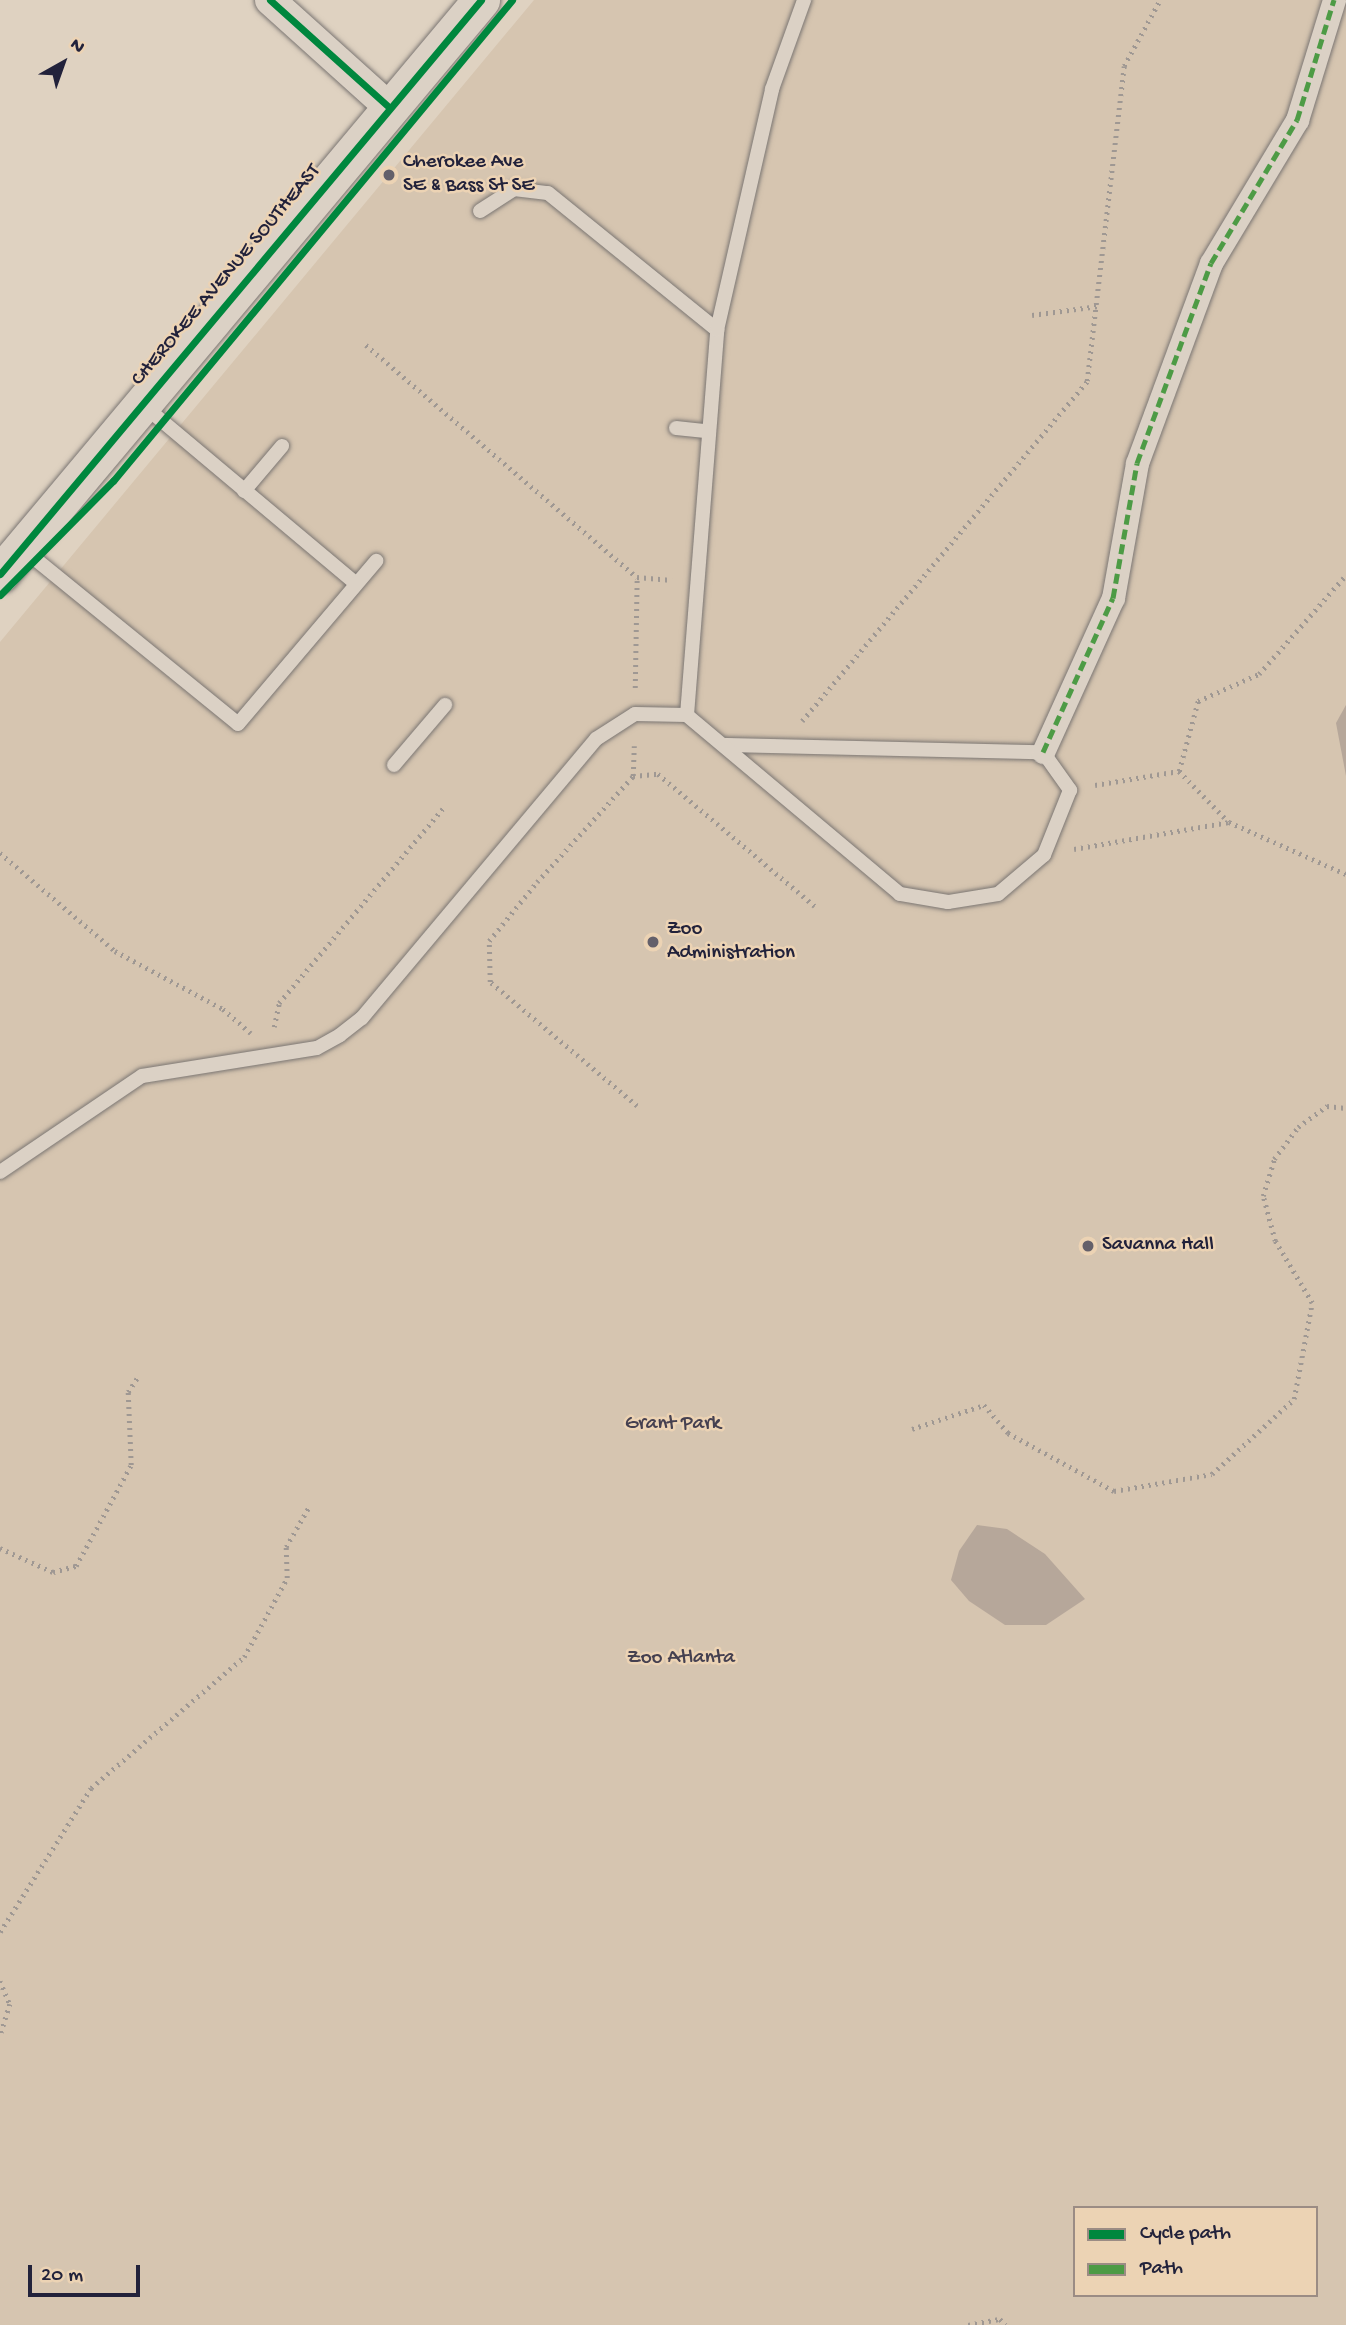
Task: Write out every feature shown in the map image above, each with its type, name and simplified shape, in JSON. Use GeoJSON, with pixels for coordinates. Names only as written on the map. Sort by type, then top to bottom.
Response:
{"type":"FeatureCollection","features":[{"type":"Feature","properties":{"kind":"street"},"geometry":{"type":"LineString","coordinates":[[270,0],[390,108]]}},
{"type":"Feature","properties":{"kind":"street","name":"CHEROKEE AVENUE SOUTHEAST"},"geometry":{"type":"LineString","coordinates":[[11,561],[481,0]]}},
{"type":"Feature","properties":{"kind":"street"},"geometry":{"type":"LineString","coordinates":[[1043,751],[1113,598],[1136,463],[1211,263],[1297,120],[1334,0]]}},
{"type":"Feature","properties":{"kind":"lane"},"geometry":{"type":"LineString","coordinates":[[687,715],[706,431],[717,330],[772,89],[804,0]]}},
{"type":"Feature","properties":{"kind":"lane"},"geometry":{"type":"LineString","coordinates":[[480,211],[514,189],[548,193],[717,330]]}},
{"type":"Feature","properties":{"kind":"lane"},"geometry":{"type":"LineString","coordinates":[[142,405],[356,584]]}},
{"type":"Feature","properties":{"kind":"lane"},"geometry":{"type":"LineString","coordinates":[[676,428],[706,431]]}},
{"type":"Feature","properties":{"kind":"lane"},"geometry":{"type":"LineString","coordinates":[[244,491],[282,446]]}},
{"type":"Feature","properties":{"kind":"lane"},"geometry":{"type":"LineString","coordinates":[[11,561],[238,724],[376,561]]}},
{"type":"Feature","properties":{"kind":"lane"},"geometry":{"type":"LineString","coordinates":[[394,765],[445,705]]}},
{"type":"Feature","properties":{"kind":"lane"},"geometry":{"type":"LineString","coordinates":[[0,1172],[142,1076],[278,1056],[340,1035],[362,1018],[596,739],[635,714],[687,715],[900,894],[947,902],[998,894],[1044,855],[1070,790],[1043,751],[724,745]]}},
{"type":"Feature","properties":{"kind":"path"},"geometry":{"type":"LineString","coordinates":[[781,746],[1087,382],[1124,66],[1160,0]]}},
{"type":"Feature","properties":{"kind":"path"},"geometry":{"type":"LineString","coordinates":[[1032,315],[1098,306]]}},
{"type":"Feature","properties":{"kind":"path"},"geometry":{"type":"LineString","coordinates":[[366,345],[637,577],[695,582]]}},
{"type":"Feature","properties":{"kind":"path"},"geometry":{"type":"LineString","coordinates":[[1179,771],[1198,701],[1259,674],[1346,575]]}},
{"type":"Feature","properties":{"kind":"path"},"geometry":{"type":"LineString","coordinates":[[637,577],[633,776],[489,941],[490,982],[637,1106]]}},
{"type":"Feature","properties":{"kind":"path"},"geometry":{"type":"LineString","coordinates":[[1070,790],[1179,771]]}},
{"type":"Feature","properties":{"kind":"path"},"geometry":{"type":"LineString","coordinates":[[1179,771],[1229,822],[1346,874]]}},
{"type":"Feature","properties":{"kind":"path"},"geometry":{"type":"LineString","coordinates":[[633,776],[658,774],[816,906]]}},
{"type":"Feature","properties":{"kind":"path"},"geometry":{"type":"LineString","coordinates":[[269,1033],[279,1003],[445,806]]}},
{"type":"Feature","properties":{"kind":"path"},"geometry":{"type":"LineString","coordinates":[[1044,855],[1229,822]]}},
{"type":"Feature","properties":{"kind":"path"},"geometry":{"type":"LineString","coordinates":[[0,853],[115,951],[223,1009],[261,1042]]}},
{"type":"Feature","properties":{"kind":"path"},"geometry":{"type":"LineString","coordinates":[[912,1429],[985,1405],[1008,1433],[1114,1491],[1212,1474],[1294,1399],[1312,1303],[1275,1241],[1263,1196],[1274,1159],[1298,1127],[1327,1106],[1346,1108]]}},
{"type":"Feature","properties":{"kind":"path"},"geometry":{"type":"LineString","coordinates":[[0,1548],[52,1572],[76,1566],[131,1465],[128,1392],[137,1378]]}},
{"type":"Feature","properties":{"kind":"path"},"geometry":{"type":"LineString","coordinates":[[0,1932],[91,1788],[244,1657],[287,1578],[286,1547],[310,1505]]}},
{"type":"Feature","properties":{"kind":"path"},"geometry":{"type":"LineString","coordinates":[[0,1981],[10,2004],[0,2037]]}},
{"type":"Feature","properties":{"kind":"path"},"geometry":{"type":"LineString","coordinates":[[968,2325],[979,2319],[1006,2325]]}},
{"type":"Feature","properties":{"kind":"green space","name":"Grant Park"},"geometry":{"type":"Polygon","coordinates":[[[534,0],[1346,0],[1346,2325],[0,2325],[0,642],[534,0]]]}},
{"type":"Feature","properties":{"kind":"shaded area"},"geometry":{"type":"Polygon","coordinates":[[[1346,705],[1346,776],[1336,723],[1346,705]]]}},
{"type":"Feature","properties":{"kind":"shaded area"},"geometry":{"type":"Polygon","coordinates":[[[977,1525],[1007,1529],[1045,1554],[1085,1599],[1046,1625],[1005,1625],[969,1601],[951,1580],[959,1551],[977,1525]]]}},
{"type":"Feature","properties":{"kind":"marked path"},"geometry":{"type":"LineString","coordinates":[[1043,752],[1113,598],[1137,463],[1211,263],[1297,120],[1334,0]]}},
{"type":"Feature","properties":{"kind":"cycle path"},"geometry":{"type":"LineString","coordinates":[[270,0],[390,108]]}},
{"type":"Feature","properties":{"kind":"cycle path"},"geometry":{"type":"LineString","coordinates":[[0,574],[481,0]]}},
{"type":"Feature","properties":{"kind":"cycle path"},"geometry":{"type":"LineString","coordinates":[[0,595],[113,481],[512,0]]}},
{"type":"Feature","properties":{"kind":"place","name":"Cherokee Ave SE & Bass St SE"},"geometry":{"type":"Point","coordinates":[389,175]}},
{"type":"Feature","properties":{"kind":"place","name":"Zoo Administration"},"geometry":{"type":"Point","coordinates":[653,942]}},
{"type":"Feature","properties":{"kind":"place","name":"Savanna Hall"},"geometry":{"type":"Point","coordinates":[1088,1246]}},
{"type":"Feature","properties":{"kind":"park label","name":"Zoo Atlanta"},"geometry":{"type":"Point","coordinates":[681,1659]}}]}
